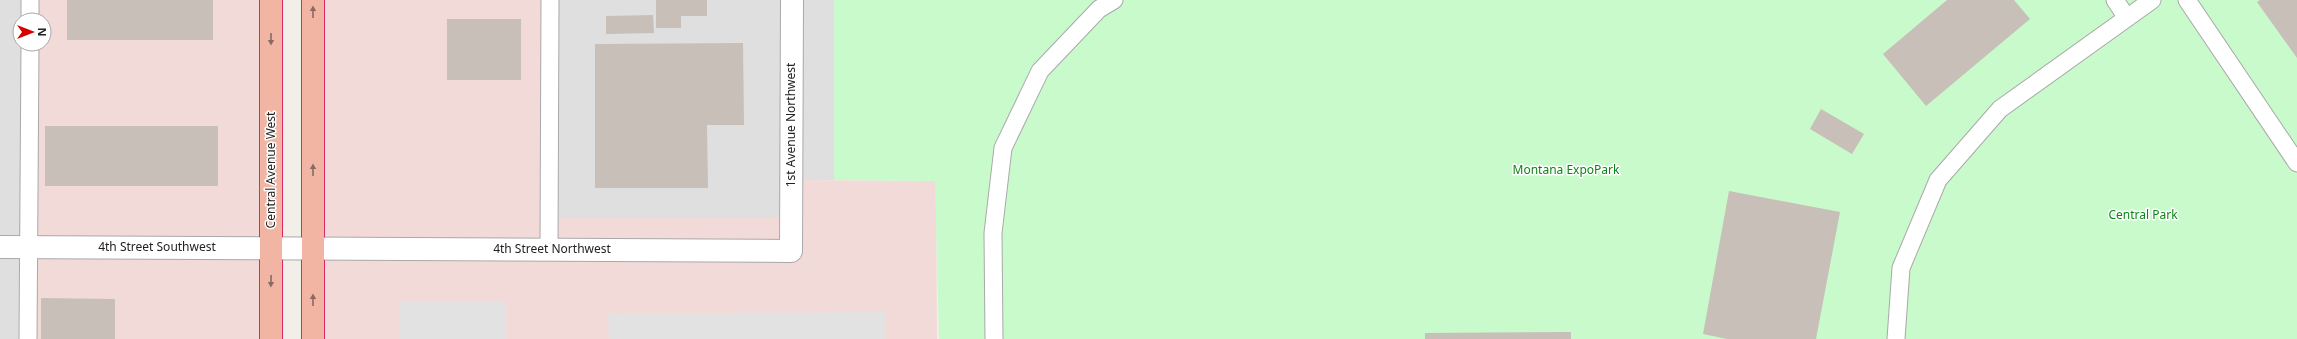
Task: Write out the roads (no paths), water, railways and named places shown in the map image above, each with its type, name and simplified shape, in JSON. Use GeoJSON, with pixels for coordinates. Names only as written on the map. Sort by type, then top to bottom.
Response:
{"type":"FeatureCollection","features":[{"type":"Feature","properties":{"kind":"highway","name":"Central Avenue West"},"geometry":{"type":"LineString","coordinates":[[271,0],[271,339]]}},
{"type":"Feature","properties":{"kind":"highway"},"geometry":{"type":"LineString","coordinates":[[313,0],[313,339]]}},
{"type":"Feature","properties":{"kind":"street","name":"1st Avenue Northwest"},"geometry":{"type":"LineString","coordinates":[[791,251],[792,0]]}},
{"type":"Feature","properties":{"kind":"street","name":"4th Street Southwest"},"geometry":{"type":"LineString","coordinates":[[0,247],[313,248]]}},
{"type":"Feature","properties":{"kind":"street","name":"4th Street Northwest"},"geometry":{"type":"LineString","coordinates":[[313,248],[791,251]]}},
{"type":"Feature","properties":{"kind":"lane"},"geometry":{"type":"LineString","coordinates":[[30,0],[30,12]]}},
{"type":"Feature","properties":{"kind":"lane"},"geometry":{"type":"LineString","coordinates":[[549,250],[550,0]]}},
{"type":"Feature","properties":{"kind":"lane"},"geometry":{"type":"LineString","coordinates":[[994,339],[993,233],[1004,148],[1040,71],[1099,9],[1114,0]]}},
{"type":"Feature","properties":{"kind":"lane"},"geometry":{"type":"LineString","coordinates":[[2115,0],[2127,18]]}},
{"type":"Feature","properties":{"kind":"lane"},"geometry":{"type":"LineString","coordinates":[[1896,339],[1901,268],[1938,180],[2000,109],[2152,0]]}},
{"type":"Feature","properties":{"kind":"lane"},"geometry":{"type":"LineString","coordinates":[[2187,0],[2297,163]]}},
{"type":"Feature","properties":{"kind":"lane"},"geometry":{"type":"LineString","coordinates":[[28,339],[30,52]]}},
{"type":"Feature","properties":{"kind":"park label","name":"Montana ExpoPark"},"geometry":{"type":"Point","coordinates":[1566,170]}},
{"type":"Feature","properties":{"kind":"park label","name":"Central Park"},"geometry":{"type":"Point","coordinates":[2143,215]}}]}
